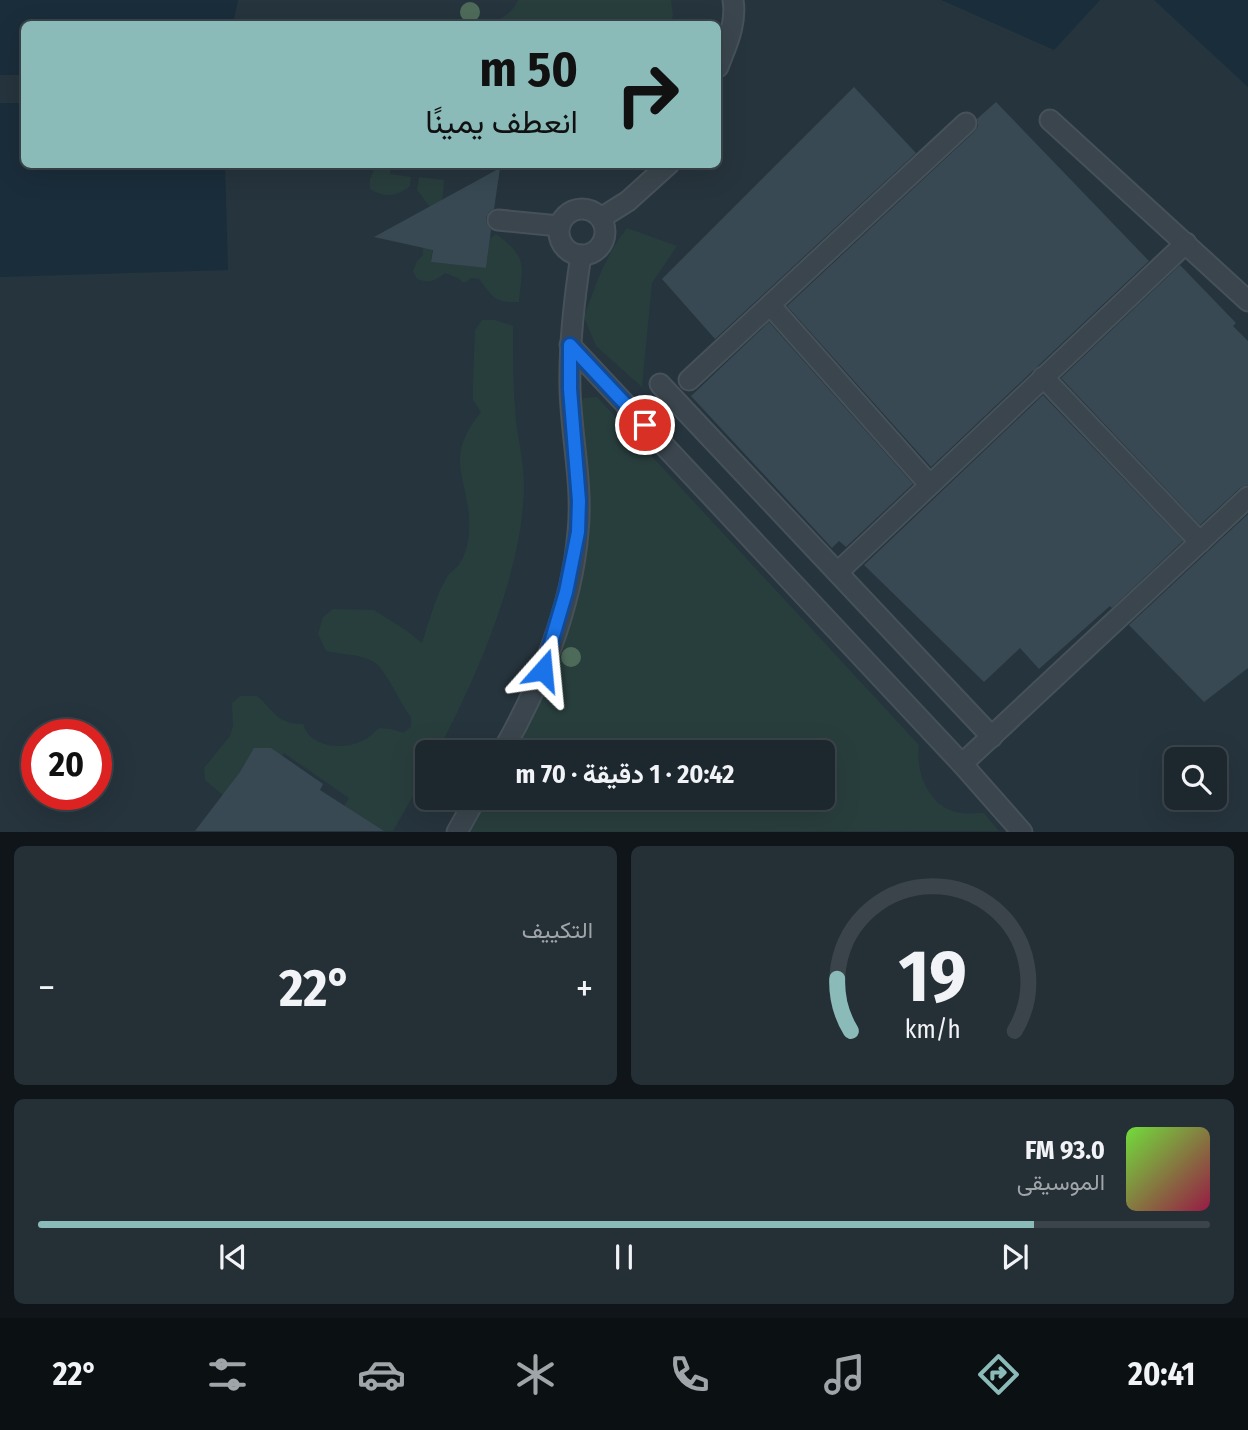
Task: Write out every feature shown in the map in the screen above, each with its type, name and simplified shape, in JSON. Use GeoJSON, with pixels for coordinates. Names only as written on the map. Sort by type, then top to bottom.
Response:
{"type":"FeatureCollection","features":[{"type":"Feature","properties":{"kind":"lane"},"geometry":{"type":"LineString","coordinates":[[721,59],[731,33],[733,0]]}},
{"type":"Feature","properties":{"kind":"lane"},"geometry":{"type":"LineString","coordinates":[[1050,120],[1248,301]]}},
{"type":"Feature","properties":{"kind":"lane"},"geometry":{"type":"LineString","coordinates":[[689,380],[967,123]]}},
{"type":"Feature","properties":{"kind":"lane"},"geometry":{"type":"LineString","coordinates":[[601,218],[628,201],[665,168]]}},
{"type":"Feature","properties":{"kind":"lane"},"geometry":{"type":"LineString","coordinates":[[575,209],[591,210],[601,218],[606,234],[600,247],[581,256],[563,246],[559,226],[563,218],[575,209]]}},
{"type":"Feature","properties":{"kind":"lane"},"geometry":{"type":"LineString","coordinates":[[498,220],[559,226]]}},
{"type":"Feature","properties":{"kind":"lane"},"geometry":{"type":"LineString","coordinates":[[838,572],[1186,243]]}},
{"type":"Feature","properties":{"kind":"lane"},"geometry":{"type":"LineString","coordinates":[[509,740],[543,670],[574,562],[579,501],[570,389],[570,345],[581,256]]}},
{"type":"Feature","properties":{"kind":"lane"},"geometry":{"type":"LineString","coordinates":[[770,305],[929,484]]}},
{"type":"Feature","properties":{"kind":"lane"},"geometry":{"type":"LineString","coordinates":[[570,345],[1022,831]]}},
{"type":"Feature","properties":{"kind":"lane"},"geometry":{"type":"LineString","coordinates":[[1043,377],[1200,542]]}},
{"type":"Feature","properties":{"kind":"lane"},"geometry":{"type":"LineString","coordinates":[[660,384],[992,737]]}},
{"type":"Feature","properties":{"kind":"lane"},"geometry":{"type":"LineString","coordinates":[[962,764],[1248,497]]}},
{"type":"Feature","properties":{"kind":"lane"},"geometry":{"type":"LineString","coordinates":[[457,831],[469,810]]}},
{"type":"Feature","properties":{"kind":"green space"},"geometry":{"type":"Polygon","coordinates":[[[518,0],[671,0],[673,16],[671,21],[496,21],[512,9],[518,0]]]}},
{"type":"Feature","properties":{"kind":"green space"},"geometry":{"type":"Polygon","coordinates":[[[375,168],[391,168],[390,174],[411,177],[410,186],[390,195],[370,189],[370,179],[375,168]]]}},
{"type":"Feature","properties":{"kind":"green space"},"geometry":{"type":"Polygon","coordinates":[[[419,177],[444,180],[440,234],[434,233],[431,262],[486,268],[490,239],[496,234],[519,256],[522,271],[519,302],[495,298],[479,279],[471,278],[464,283],[445,273],[432,281],[417,279],[413,271],[423,255],[423,226],[430,207],[417,190],[419,177]]]}},
{"type":"Feature","properties":{"kind":"green space"},"geometry":{"type":"Polygon","coordinates":[[[627,228],[677,246],[652,283],[642,387],[596,346],[584,317],[607,259],[627,228]]]}},
{"type":"Feature","properties":{"kind":"green space"},"geometry":{"type":"Polygon","coordinates":[[[482,320],[495,320],[513,326],[515,410],[524,478],[522,519],[507,588],[495,623],[452,723],[443,740],[415,740],[415,793],[393,831],[345,831],[347,828],[341,812],[349,798],[284,753],[274,768],[225,797],[205,780],[204,768],[230,736],[233,726],[232,703],[240,696],[257,696],[281,719],[303,724],[313,739],[330,745],[358,743],[379,728],[403,733],[411,727],[411,717],[378,666],[365,658],[326,651],[318,634],[323,617],[333,609],[374,610],[422,643],[439,593],[465,554],[469,535],[469,513],[460,459],[462,445],[481,412],[473,400],[475,330],[482,320]]]}},
{"type":"Feature","properties":{"kind":"green space"},"geometry":{"type":"Polygon","coordinates":[[[597,397],[919,745],[919,766],[926,788],[933,797],[950,810],[984,813],[999,831],[459,832],[471,810],[835,810],[835,740],[507,740],[574,577],[578,406],[584,398],[597,397]]]}},
{"type":"Feature","properties":{"kind":"water"},"geometry":{"type":"Polygon","coordinates":[[[0,0],[238,0],[234,21],[21,21],[21,168],[225,168],[228,270],[0,277],[0,0]]]}},
{"type":"Feature","properties":{"kind":"water"},"geometry":{"type":"Polygon","coordinates":[[[941,0],[1100,0],[1054,50],[941,0]]]}},
{"type":"Feature","properties":{"kind":"water"},"geometry":{"type":"Polygon","coordinates":[[[1154,0],[1248,0],[1248,87],[1154,0]]]}},
{"type":"Feature","properties":{"kind":"pier"},"geometry":{"type":"Polygon","coordinates":[[[937,0],[941,0],[1054,50],[1049,52],[937,0]]]}},
{"type":"Feature","properties":{"kind":"pier"},"geometry":{"type":"Polygon","coordinates":[[[0,75],[21,75],[21,103],[0,103],[0,75]]]}},
{"type":"Feature","properties":{"kind":"building"},"geometry":{"type":"Polygon","coordinates":[[[854,87],[916,153],[715,339],[662,279],[854,87]]]}},
{"type":"Feature","properties":{"kind":"building"},"geometry":{"type":"Polygon","coordinates":[[[996,102],[1149,261],[931,467],[787,306],[974,132],[978,126],[977,119],[996,102]]]}},
{"type":"Feature","properties":{"kind":"building"},"geometry":{"type":"Polygon","coordinates":[[[500,168],[494,209],[486,218],[491,230],[486,268],[431,262],[433,250],[374,237],[500,168]]]}},
{"type":"Feature","properties":{"kind":"building"},"geometry":{"type":"Polygon","coordinates":[[[1180,265],[1236,323],[1233,326],[1248,341],[1248,485],[1240,488],[1200,525],[1061,378],[1180,265]]]}},
{"type":"Feature","properties":{"kind":"building"},"geometry":{"type":"Polygon","coordinates":[[[769,322],[913,484],[846,547],[839,541],[832,548],[691,396],[769,322]]]}},
{"type":"Feature","properties":{"kind":"building"},"geometry":{"type":"Polygon","coordinates":[[[1043,395],[1183,541],[1112,608],[1110,606],[1039,669],[1020,648],[984,682],[864,565],[1043,395]]]}},
{"type":"Feature","properties":{"kind":"building"},"geometry":{"type":"Polygon","coordinates":[[[1248,514],[1248,668],[1204,702],[1129,625],[1248,514]]]}},
{"type":"Feature","properties":{"kind":"building"},"geometry":{"type":"Polygon","coordinates":[[[254,748],[271,748],[323,784],[320,790],[384,831],[195,831],[240,772],[254,748]]]}},
{"type":"Feature","properties":{"kind":"route"},"geometry":{"type":"LineString","coordinates":[[543,670],[574,562],[578,532],[579,501],[572,432],[570,345],[645,425]]}}]}
